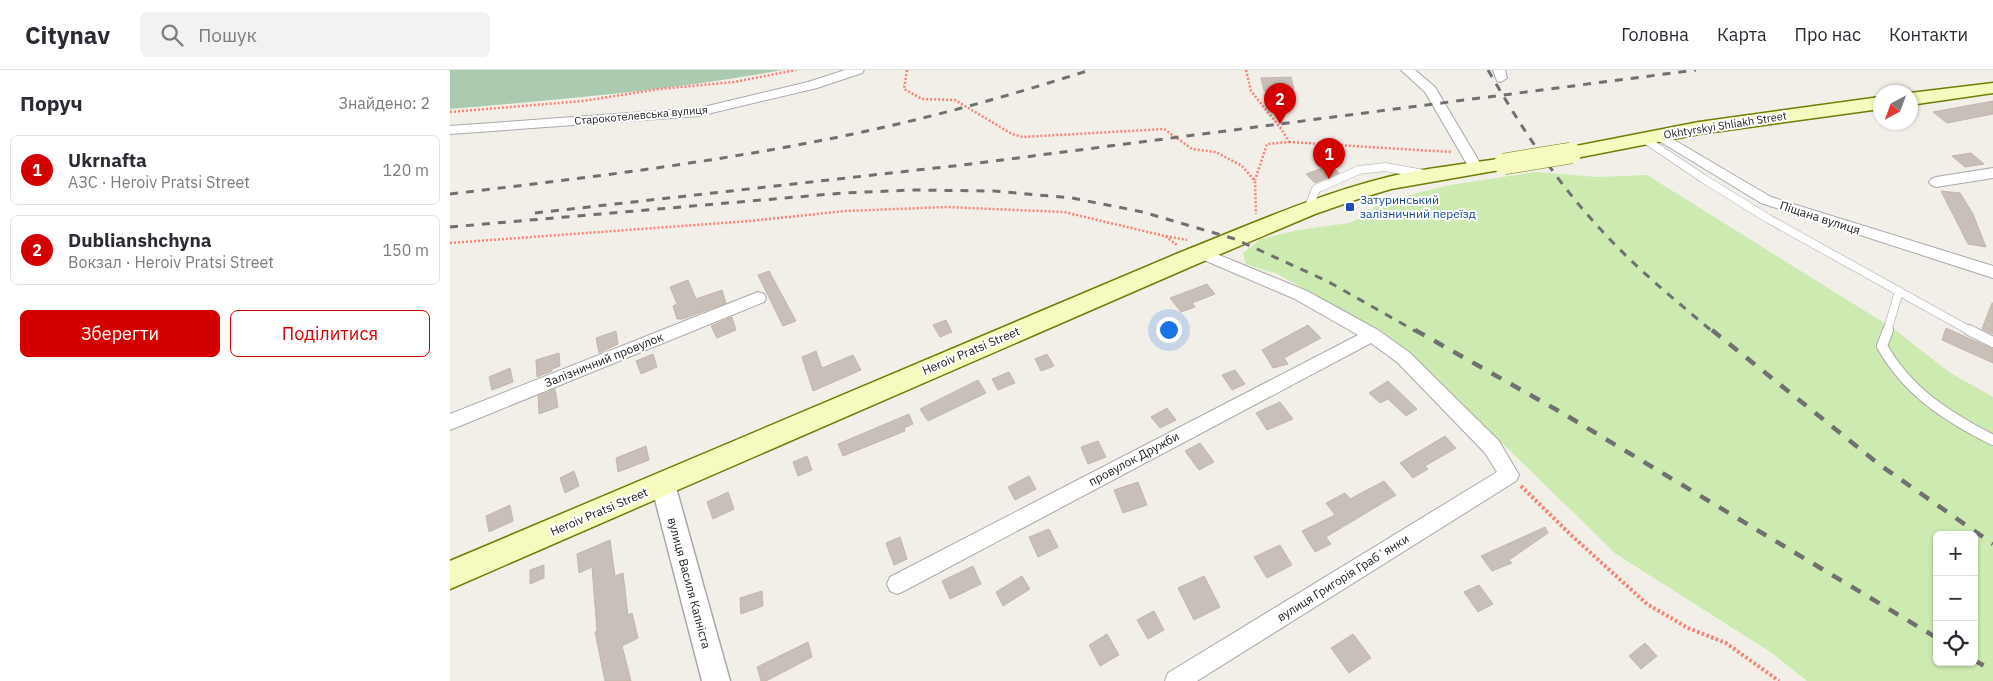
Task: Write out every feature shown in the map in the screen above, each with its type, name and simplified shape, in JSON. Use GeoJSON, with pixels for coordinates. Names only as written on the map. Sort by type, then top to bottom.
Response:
{"type":"FeatureCollection","features":[{"type":"Feature","properties":{"kind":"main road"},"geometry":{"type":"LineString","coordinates":[[1918,98],[1993,88]]}},
{"type":"Feature","properties":{"kind":"main road","name":"Okhtyrskyi Shliakh Street"},"geometry":{"type":"LineString","coordinates":[[1504,164],[1651,137],[1873,104]]}},
{"type":"Feature","properties":{"kind":"main road","name":"Heroiv Pratsi Street"},"geometry":{"type":"LineString","coordinates":[[450,575],[663,484],[1193,250],[1381,185],[1430,175],[1472,161],[1504,164]]}},
{"type":"Feature","properties":{"kind":"street","name":"Старокотелевська вулиця"},"geometry":{"type":"LineString","coordinates":[[450,130],[699,112],[812,85],[858,70]]}},
{"type":"Feature","properties":{"kind":"street"},"geometry":{"type":"LineString","coordinates":[[1408,70],[1430,90],[1472,161]]}},
{"type":"Feature","properties":{"kind":"street","name":"Піщана вулиця"},"geometry":{"type":"LineString","coordinates":[[1651,137],[1766,200],[1993,272]]}},
{"type":"Feature","properties":{"kind":"street"},"geometry":{"type":"LineString","coordinates":[[1936,182],[1993,173]]}},
{"type":"Feature","properties":{"kind":"street"},"geometry":{"type":"LineString","coordinates":[[1193,250],[1301,296],[1372,335],[1404,358],[1492,447],[1510,476]]}},
{"type":"Feature","properties":{"kind":"street","name":"Залізничний провулок"},"geometry":{"type":"LineString","coordinates":[[450,422],[758,298]]}},
{"type":"Feature","properties":{"kind":"street","name":"провулок Дружби"},"geometry":{"type":"LineString","coordinates":[[897,584],[1372,335]]}},
{"type":"Feature","properties":{"kind":"street","name":"вулиця Григорія Грабʼянки"},"geometry":{"type":"LineString","coordinates":[[1176,681],[1510,476]]}},
{"type":"Feature","properties":{"kind":"street","name":"вулиця Василя Капніста"},"geometry":{"type":"LineString","coordinates":[[663,484],[716,681]]}},
{"type":"Feature","properties":{"kind":"lane"},"geometry":{"type":"LineString","coordinates":[[1651,137],[1695,175],[1759,214],[1924,306],[1993,342]]}},
{"type":"Feature","properties":{"kind":"lane"},"geometry":{"type":"LineString","coordinates":[[1899,291],[1894,317],[1882,346],[1890,363],[1904,381],[1935,407],[1993,440]]}},
{"type":"Feature","properties":{"kind":"path"},"geometry":{"type":"LineString","coordinates":[[450,112],[582,100],[660,89],[734,82],[796,70]]}},
{"type":"Feature","properties":{"kind":"path"},"geometry":{"type":"LineString","coordinates":[[907,70],[904,88],[922,99],[955,100],[1012,134],[1023,137],[1043,137],[1109,131],[1120,133],[1164,129],[1192,149],[1216,152],[1242,166],[1255,181]]}},
{"type":"Feature","properties":{"kind":"path"},"geometry":{"type":"LineString","coordinates":[[1246,70],[1251,91],[1282,130],[1289,142]]}},
{"type":"Feature","properties":{"kind":"path"},"geometry":{"type":"LineString","coordinates":[[1253,220],[1256,215],[1255,181],[1267,144],[1311,142],[1337,146],[1399,148],[1472,161]]}},
{"type":"Feature","properties":{"kind":"path"},"geometry":{"type":"LineString","coordinates":[[450,242],[750,221],[844,211],[946,207],[1064,212],[1165,236],[1193,250]]}},
{"type":"Feature","properties":{"kind":"path"},"geometry":{"type":"LineString","coordinates":[[1165,236],[1180,248],[1193,250]]}},
{"type":"Feature","properties":{"kind":"path"},"geometry":{"type":"LineString","coordinates":[[1510,476],[1647,604],[1688,628],[1726,643],[1779,681]]}},
{"type":"Feature","properties":{"kind":"green space"},"geometry":{"type":"Polygon","coordinates":[[[450,70],[782,70],[658,89],[450,109],[450,70]]]}},
{"type":"Feature","properties":{"kind":"green space"},"geometry":{"type":"Polygon","coordinates":[[[1535,172],[1597,177],[1647,175],[1894,329],[1949,372],[1993,397],[1993,681],[1807,681],[1772,653],[1616,554],[1466,408],[1379,329],[1277,274],[1246,264],[1243,253],[1261,239],[1298,230],[1349,223],[1369,214],[1377,203],[1450,185],[1535,172]]]}},
{"type":"Feature","properties":{"kind":"building"},"geometry":{"type":"Polygon","coordinates":[[[1291,77],[1294,90],[1264,91],[1261,78],[1291,77]]]}},
{"type":"Feature","properties":{"kind":"building"},"geometry":{"type":"Polygon","coordinates":[[[1993,101],[1993,114],[1947,123],[1933,112],[1993,101]]]}},
{"type":"Feature","properties":{"kind":"building"},"geometry":{"type":"Polygon","coordinates":[[[1971,153],[1984,164],[1965,167],[1952,156],[1971,153]]]}},
{"type":"Feature","properties":{"kind":"building"},"geometry":{"type":"Polygon","coordinates":[[[1331,165],[1339,173],[1315,183],[1306,174],[1331,165]]]}},
{"type":"Feature","properties":{"kind":"building"},"geometry":{"type":"Polygon","coordinates":[[[1941,191],[1960,193],[1973,214],[1986,247],[1968,244],[1941,191]]]}},
{"type":"Feature","properties":{"kind":"building"},"geometry":{"type":"Polygon","coordinates":[[[769,271],[796,321],[783,326],[758,275],[769,271]]]}},
{"type":"Feature","properties":{"kind":"building"},"geometry":{"type":"Polygon","coordinates":[[[688,280],[696,299],[722,290],[726,303],[683,319],[677,319],[673,306],[677,304],[670,287],[688,280]]]}},
{"type":"Feature","properties":{"kind":"building"},"geometry":{"type":"Polygon","coordinates":[[[1207,284],[1215,294],[1192,303],[1195,307],[1181,312],[1170,298],[1207,284]]]}},
{"type":"Feature","properties":{"kind":"building"},"geometry":{"type":"Polygon","coordinates":[[[1993,303],[1993,334],[1982,329],[1993,303]]]}},
{"type":"Feature","properties":{"kind":"building"},"geometry":{"type":"Polygon","coordinates":[[[732,317],[736,330],[717,338],[711,326],[732,317]]]}},
{"type":"Feature","properties":{"kind":"building"},"geometry":{"type":"Polygon","coordinates":[[[946,320],[952,332],[940,337],[933,325],[946,320]]]}},
{"type":"Feature","properties":{"kind":"building"},"geometry":{"type":"Polygon","coordinates":[[[1308,325],[1321,338],[1284,358],[1288,364],[1273,368],[1262,350],[1308,325]]]}},
{"type":"Feature","properties":{"kind":"building"},"geometry":{"type":"Polygon","coordinates":[[[1946,328],[1993,349],[1993,363],[1942,340],[1946,328]]]}},
{"type":"Feature","properties":{"kind":"building"},"geometry":{"type":"Polygon","coordinates":[[[616,331],[618,344],[599,353],[596,338],[616,331]]]}},
{"type":"Feature","properties":{"kind":"building"},"geometry":{"type":"Polygon","coordinates":[[[816,351],[822,368],[853,355],[861,370],[813,391],[802,357],[816,351]]]}},
{"type":"Feature","properties":{"kind":"building"},"geometry":{"type":"Polygon","coordinates":[[[559,353],[560,366],[537,377],[536,360],[559,353]]]}},
{"type":"Feature","properties":{"kind":"building"},"geometry":{"type":"Polygon","coordinates":[[[653,354],[657,367],[641,374],[636,361],[653,354]]]}},
{"type":"Feature","properties":{"kind":"building"},"geometry":{"type":"Polygon","coordinates":[[[1047,354],[1054,366],[1041,371],[1035,359],[1047,354]]]}},
{"type":"Feature","properties":{"kind":"building"},"geometry":{"type":"Polygon","coordinates":[[[510,368],[513,382],[492,390],[489,377],[510,368]]]}},
{"type":"Feature","properties":{"kind":"building"},"geometry":{"type":"Polygon","coordinates":[[[1235,370],[1245,384],[1232,390],[1222,375],[1235,370]]]}},
{"type":"Feature","properties":{"kind":"building"},"geometry":{"type":"Polygon","coordinates":[[[1009,372],[1015,383],[998,390],[992,379],[1009,372]]]}},
{"type":"Feature","properties":{"kind":"building"},"geometry":{"type":"Polygon","coordinates":[[[978,380],[986,393],[928,421],[920,409],[978,380]]]}},
{"type":"Feature","properties":{"kind":"building"},"geometry":{"type":"Polygon","coordinates":[[[1388,381],[1417,409],[1406,416],[1388,399],[1380,403],[1369,393],[1388,381]]]}},
{"type":"Feature","properties":{"kind":"building"},"geometry":{"type":"Polygon","coordinates":[[[555,389],[558,407],[539,414],[538,396],[555,389]]]}},
{"type":"Feature","properties":{"kind":"building"},"geometry":{"type":"Polygon","coordinates":[[[1280,402],[1293,419],[1267,430],[1256,413],[1280,402]]]}},
{"type":"Feature","properties":{"kind":"building"},"geometry":{"type":"Polygon","coordinates":[[[1167,408],[1176,420],[1160,428],[1151,417],[1167,408]]]}},
{"type":"Feature","properties":{"kind":"building"},"geometry":{"type":"Polygon","coordinates":[[[909,414],[913,424],[904,428],[905,431],[843,456],[838,444],[909,414]]]}},
{"type":"Feature","properties":{"kind":"building"},"geometry":{"type":"Polygon","coordinates":[[[1445,436],[1456,448],[1425,466],[1428,469],[1413,478],[1400,463],[1445,436]]]}},
{"type":"Feature","properties":{"kind":"building"},"geometry":{"type":"Polygon","coordinates":[[[1098,441],[1106,457],[1088,464],[1081,447],[1098,441]]]}},
{"type":"Feature","properties":{"kind":"building"},"geometry":{"type":"Polygon","coordinates":[[[1200,443],[1214,462],[1199,470],[1185,451],[1200,443]]]}},
{"type":"Feature","properties":{"kind":"building"},"geometry":{"type":"Polygon","coordinates":[[[646,446],[649,460],[618,472],[616,458],[646,446]]]}},
{"type":"Feature","properties":{"kind":"building"},"geometry":{"type":"Polygon","coordinates":[[[807,456],[812,470],[798,476],[793,462],[807,456]]]}},
{"type":"Feature","properties":{"kind":"building"},"geometry":{"type":"Polygon","coordinates":[[[574,471],[579,486],[565,493],[560,478],[574,471]]]}},
{"type":"Feature","properties":{"kind":"building"},"geometry":{"type":"Polygon","coordinates":[[[1029,476],[1036,489],[1015,500],[1008,487],[1029,476]]]}},
{"type":"Feature","properties":{"kind":"building"},"geometry":{"type":"Polygon","coordinates":[[[1384,481],[1396,495],[1326,537],[1331,544],[1315,552],[1302,531],[1335,515],[1326,503],[1345,493],[1350,499],[1384,481]]]}},
{"type":"Feature","properties":{"kind":"building"},"geometry":{"type":"Polygon","coordinates":[[[1138,482],[1147,505],[1123,513],[1114,490],[1138,482]]]}},
{"type":"Feature","properties":{"kind":"building"},"geometry":{"type":"Polygon","coordinates":[[[728,492],[734,509],[713,519],[707,502],[728,492]]]}},
{"type":"Feature","properties":{"kind":"building"},"geometry":{"type":"Polygon","coordinates":[[[510,505],[513,521],[489,532],[486,516],[510,505]]]}},
{"type":"Feature","properties":{"kind":"building"},"geometry":{"type":"Polygon","coordinates":[[[1545,527],[1548,533],[1509,560],[1512,563],[1492,571],[1481,556],[1545,527]]]}},
{"type":"Feature","properties":{"kind":"building"},"geometry":{"type":"Polygon","coordinates":[[[1049,529],[1058,547],[1038,557],[1029,537],[1049,529]]]}},
{"type":"Feature","properties":{"kind":"building"},"geometry":{"type":"Polygon","coordinates":[[[900,537],[907,559],[894,565],[886,543],[900,537]]]}},
{"type":"Feature","properties":{"kind":"building"},"geometry":{"type":"Polygon","coordinates":[[[610,540],[615,576],[623,573],[628,615],[632,613],[638,638],[622,646],[631,681],[605,681],[595,632],[597,631],[592,567],[579,573],[577,554],[610,540]]]}},
{"type":"Feature","properties":{"kind":"building"},"geometry":{"type":"Polygon","coordinates":[[[1280,545],[1292,565],[1267,578],[1254,557],[1280,545]]]}},
{"type":"Feature","properties":{"kind":"building"},"geometry":{"type":"Polygon","coordinates":[[[544,565],[544,578],[530,584],[530,570],[544,565]]]}},
{"type":"Feature","properties":{"kind":"building"},"geometry":{"type":"Polygon","coordinates":[[[973,566],[981,584],[950,599],[942,581],[973,566]]]}},
{"type":"Feature","properties":{"kind":"building"},"geometry":{"type":"Polygon","coordinates":[[[1022,576],[1030,589],[1003,606],[996,592],[1022,576]]]}},
{"type":"Feature","properties":{"kind":"building"},"geometry":{"type":"Polygon","coordinates":[[[1204,576],[1220,607],[1194,620],[1178,588],[1204,576]]]}},
{"type":"Feature","properties":{"kind":"building"},"geometry":{"type":"Polygon","coordinates":[[[1479,585],[1493,604],[1478,612],[1464,592],[1479,585]]]}},
{"type":"Feature","properties":{"kind":"building"},"geometry":{"type":"Polygon","coordinates":[[[762,591],[763,606],[741,614],[740,598],[762,591]]]}},
{"type":"Feature","properties":{"kind":"building"},"geometry":{"type":"Polygon","coordinates":[[[1154,611],[1164,630],[1148,639],[1137,620],[1154,611]]]}},
{"type":"Feature","properties":{"kind":"building"},"geometry":{"type":"Polygon","coordinates":[[[1107,634],[1119,655],[1100,666],[1089,645],[1107,634]]]}},
{"type":"Feature","properties":{"kind":"building"},"geometry":{"type":"Polygon","coordinates":[[[1353,634],[1371,658],[1349,673],[1331,648],[1353,634]]]}},
{"type":"Feature","properties":{"kind":"building"},"geometry":{"type":"Polygon","coordinates":[[[808,642],[812,657],[766,681],[761,681],[757,667],[808,642]]]}},
{"type":"Feature","properties":{"kind":"building"},"geometry":{"type":"Polygon","coordinates":[[[1645,643],[1657,656],[1641,669],[1629,656],[1645,643]]]}},
{"type":"Feature","properties":{"kind":"railway"},"geometry":{"type":"LineString","coordinates":[[450,194],[652,169],[803,144],[943,113],[1090,70]]}},
{"type":"Feature","properties":{"kind":"railway"},"geometry":{"type":"LineString","coordinates":[[1488,70],[1503,95]]}},
{"type":"Feature","properties":{"kind":"railway"},"geometry":{"type":"LineString","coordinates":[[1503,95],[1696,70]]}},
{"type":"Feature","properties":{"kind":"railway"},"geometry":{"type":"LineString","coordinates":[[535,213],[971,164],[1503,95]]}},
{"type":"Feature","properties":{"kind":"railway"},"geometry":{"type":"LineString","coordinates":[[1503,95],[1555,174],[1586,213],[1642,271],[1713,332]]}},
{"type":"Feature","properties":{"kind":"railway"},"geometry":{"type":"LineString","coordinates":[[450,227],[843,193],[913,190],[994,191],[1072,198],[1143,212],[1235,239],[1327,281],[1417,332]]}},
{"type":"Feature","properties":{"kind":"railway"},"geometry":{"type":"LineString","coordinates":[[1415,330],[1564,414],[1933,636]]}},
{"type":"Feature","properties":{"kind":"railway"},"geometry":{"type":"LineString","coordinates":[[1712,330],[1880,465],[1993,544]]}},
{"type":"Feature","properties":{"kind":"railway"},"geometry":{"type":"LineString","coordinates":[[1978,662],[1993,671]]}},
{"type":"Feature","properties":{"kind":"place","name":"Dublianshchyna"},"geometry":{"type":"Point","coordinates":[1280,124]}},
{"type":"Feature","properties":{"kind":"place","name":"Ukrnafta"},"geometry":{"type":"Point","coordinates":[1329,179]}},
{"type":"Feature","properties":{"kind":"place","name":"Затуринський залізничний переїзд"},"geometry":{"type":"Point","coordinates":[1350,207]}}]}
